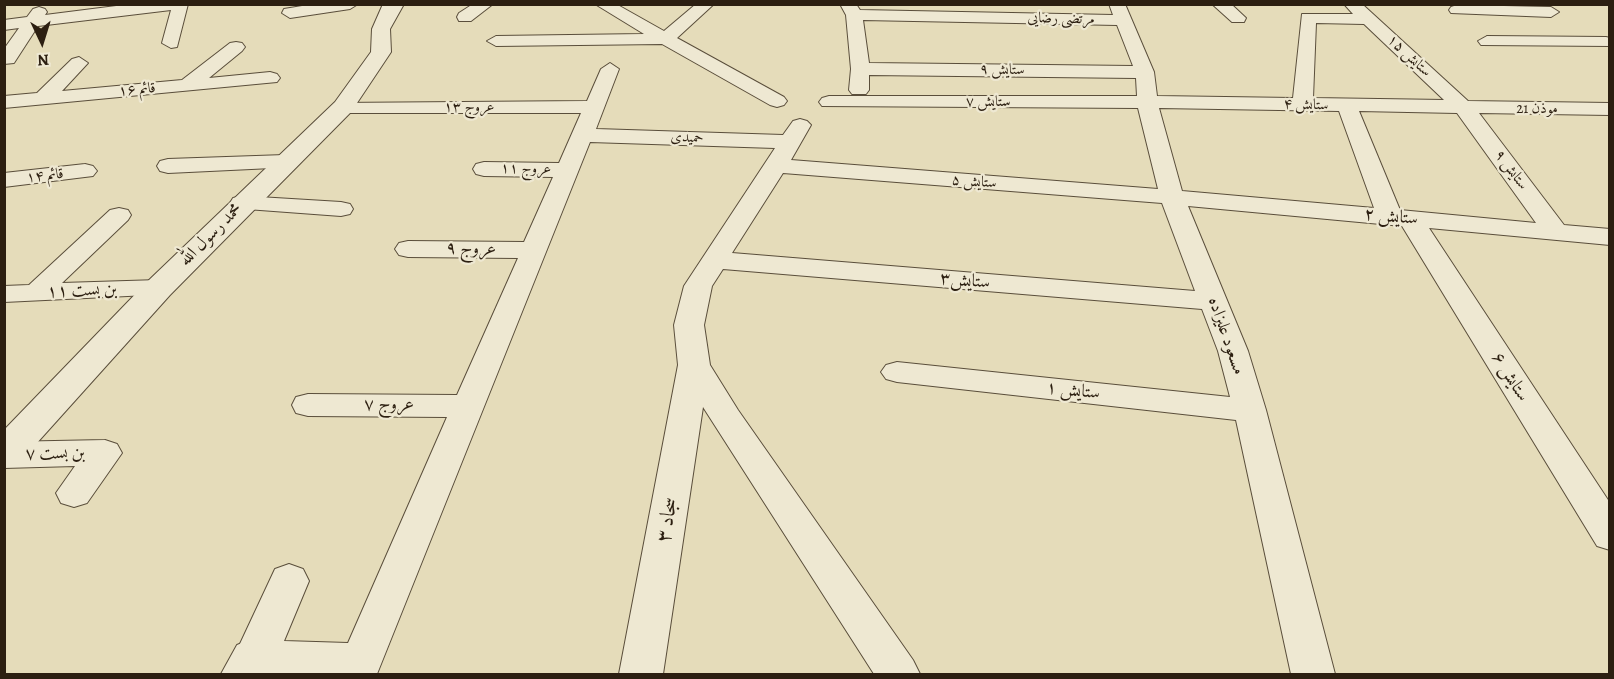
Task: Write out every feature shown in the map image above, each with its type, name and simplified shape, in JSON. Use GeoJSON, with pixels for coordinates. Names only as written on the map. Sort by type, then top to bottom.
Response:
{"type":"FeatureCollection","features":[{"type":"Feature","properties":{"kind":"street"},"geometry":{"type":"LineString","coordinates":[[7,59],[44,4]]}},
{"type":"Feature","properties":{"kind":"street"},"geometry":{"type":"LineString","coordinates":[[4,25],[123,8],[176,4]]}},
{"type":"Feature","properties":{"kind":"street"},"geometry":{"type":"LineString","coordinates":[[171,42],[180,4]]}},
{"type":"Feature","properties":{"kind":"street"},"geometry":{"type":"LineString","coordinates":[[290,12],[350,4]]}},
{"type":"Feature","properties":{"kind":"street","name":"محمد رسول الله"},"geometry":{"type":"LineString","coordinates":[[4,454],[159,288],[343,107],[381,52],[381,29],[390,8],[395,4]]}},
{"type":"Feature","properties":{"kind":"street"},"geometry":{"type":"LineString","coordinates":[[465,17],[485,4]]}},
{"type":"Feature","properties":{"kind":"street"},"geometry":{"type":"LineString","coordinates":[[603,4],[630,10],[665,39],[797,118],[699,285],[693,301],[689,325],[694,365],[726,418],[898,675]]}},
{"type":"Feature","properties":{"kind":"street"},"geometry":{"type":"LineString","coordinates":[[496,41],[665,39],[706,4]]}},
{"type":"Feature","properties":{"kind":"street"},"geometry":{"type":"LineString","coordinates":[[1220,4],[1238,18]]}},
{"type":"Feature","properties":{"kind":"street","name":"ستایش ۱۵"},"geometry":{"type":"LineString","coordinates":[[1352,4],[1465,109]]}},
{"type":"Feature","properties":{"kind":"street"},"geometry":{"type":"LineString","coordinates":[[1457,10],[1544,8],[1608,43]]}},
{"type":"Feature","properties":{"kind":"street"},"geometry":{"type":"LineString","coordinates":[[851,10],[860,69],[858,102]]}},
{"type":"Feature","properties":{"kind":"street","name":"مرتضی رضایی"},"geometry":{"type":"LineString","coordinates":[[851,10],[1120,12]]}},
{"type":"Feature","properties":{"kind":"street","name":"مسعود علیزاده"},"geometry":{"type":"LineString","coordinates":[[1120,12],[1145,72],[1147,102],[1172,197],[1214,302],[1250,410],[1313,675]]}},
{"type":"Feature","properties":{"kind":"street"},"geometry":{"type":"LineString","coordinates":[[1303,104],[1308,18],[1369,19]]}},
{"type":"Feature","properties":{"kind":"street"},"geometry":{"type":"LineString","coordinates":[[1487,41],[1608,43]]}},
{"type":"Feature","properties":{"kind":"street"},"geometry":{"type":"LineString","coordinates":[[188,85],[236,47]]}},
{"type":"Feature","properties":{"kind":"street"},"geometry":{"type":"LineString","coordinates":[[43,99],[79,63]]}},
{"type":"Feature","properties":{"kind":"street"},"geometry":{"type":"LineString","coordinates":[[289,581],[249,667],[361,663],[610,69]]}},
{"type":"Feature","properties":{"kind":"street","name":"ستایش ۹"},"geometry":{"type":"LineString","coordinates":[[860,69],[1145,72]]}},
{"type":"Feature","properties":{"kind":"street","name":"قائم ۱۶"},"geometry":{"type":"LineString","coordinates":[[4,102],[270,78]]}},
{"type":"Feature","properties":{"kind":"street","name":"ستایش ۷"},"geometry":{"type":"LineString","coordinates":[[797,118],[858,102],[1147,102]]}},
{"type":"Feature","properties":{"kind":"street","name":"ستایش ۴"},"geometry":{"type":"LineString","coordinates":[[1147,102],[1465,109]]}},
{"type":"Feature","properties":{"kind":"street"},"geometry":{"type":"LineString","coordinates":[[1347,106],[1400,218]]}},
{"type":"Feature","properties":{"kind":"street","name":"عروج ۱۳"},"geometry":{"type":"LineString","coordinates":[[343,107],[589,121]]}},
{"type":"Feature","properties":{"kind":"street","name":"ستایش ۹"},"geometry":{"type":"LineString","coordinates":[[1465,109],[1556,232]]}},
{"type":"Feature","properties":{"kind":"street","name":"موذن 21"},"geometry":{"type":"LineString","coordinates":[[1465,109],[1610,109]]}},
{"type":"Feature","properties":{"kind":"street","name":"حمیدی"},"geometry":{"type":"LineString","coordinates":[[589,121],[797,118]]}},
{"type":"Feature","properties":{"kind":"street","name":"ستایش ۵"},"geometry":{"type":"LineString","coordinates":[[797,118],[1172,197]]}},
{"type":"Feature","properties":{"kind":"street"},"geometry":{"type":"LineString","coordinates":[[168,166],[285,162]]}},
{"type":"Feature","properties":{"kind":"street","name":"عروج ۱۱"},"geometry":{"type":"LineString","coordinates":[[484,169],[568,170]]}},
{"type":"Feature","properties":{"kind":"street","name":"قائم ۱۴"},"geometry":{"type":"LineString","coordinates":[[4,180],[85,171]]}},
{"type":"Feature","properties":{"kind":"street","name":"ستایش ۲"},"geometry":{"type":"LineString","coordinates":[[1172,197],[1610,237]]}},
{"type":"Feature","properties":{"kind":"street"},"geometry":{"type":"LineString","coordinates":[[242,204],[341,209]]}},
{"type":"Feature","properties":{"kind":"street"},"geometry":{"type":"LineString","coordinates":[[36,293],[119,215]]}},
{"type":"Feature","properties":{"kind":"street","name":"ستایش ۶"},"geometry":{"type":"LineString","coordinates":[[1400,218],[1610,535]]}},
{"type":"Feature","properties":{"kind":"street","name":"عروج ۹"},"geometry":{"type":"LineString","coordinates":[[408,249],[535,250]]}},
{"type":"Feature","properties":{"kind":"street","name":"ستایش۳"},"geometry":{"type":"LineString","coordinates":[[715,260],[1214,302]]}},
{"type":"Feature","properties":{"kind":"street","name":"بن بست ۱۱"},"geometry":{"type":"LineString","coordinates":[[4,294],[159,288]]}},
{"type":"Feature","properties":{"kind":"street","name":"سجاد ۳"},"geometry":{"type":"LineString","coordinates":[[641,675],[694,365]]}},
{"type":"Feature","properties":{"kind":"street","name":"ستایش ۱"},"geometry":{"type":"LineString","coordinates":[[897,372],[1250,410]]}},
{"type":"Feature","properties":{"kind":"street","name":"عروج ۷"},"geometry":{"type":"LineString","coordinates":[[308,405],[469,406]]}},
{"type":"Feature","properties":{"kind":"street","name":"بن بست ۷"},"geometry":{"type":"LineString","coordinates":[[4,454],[105,453],[74,493]]}}]}
